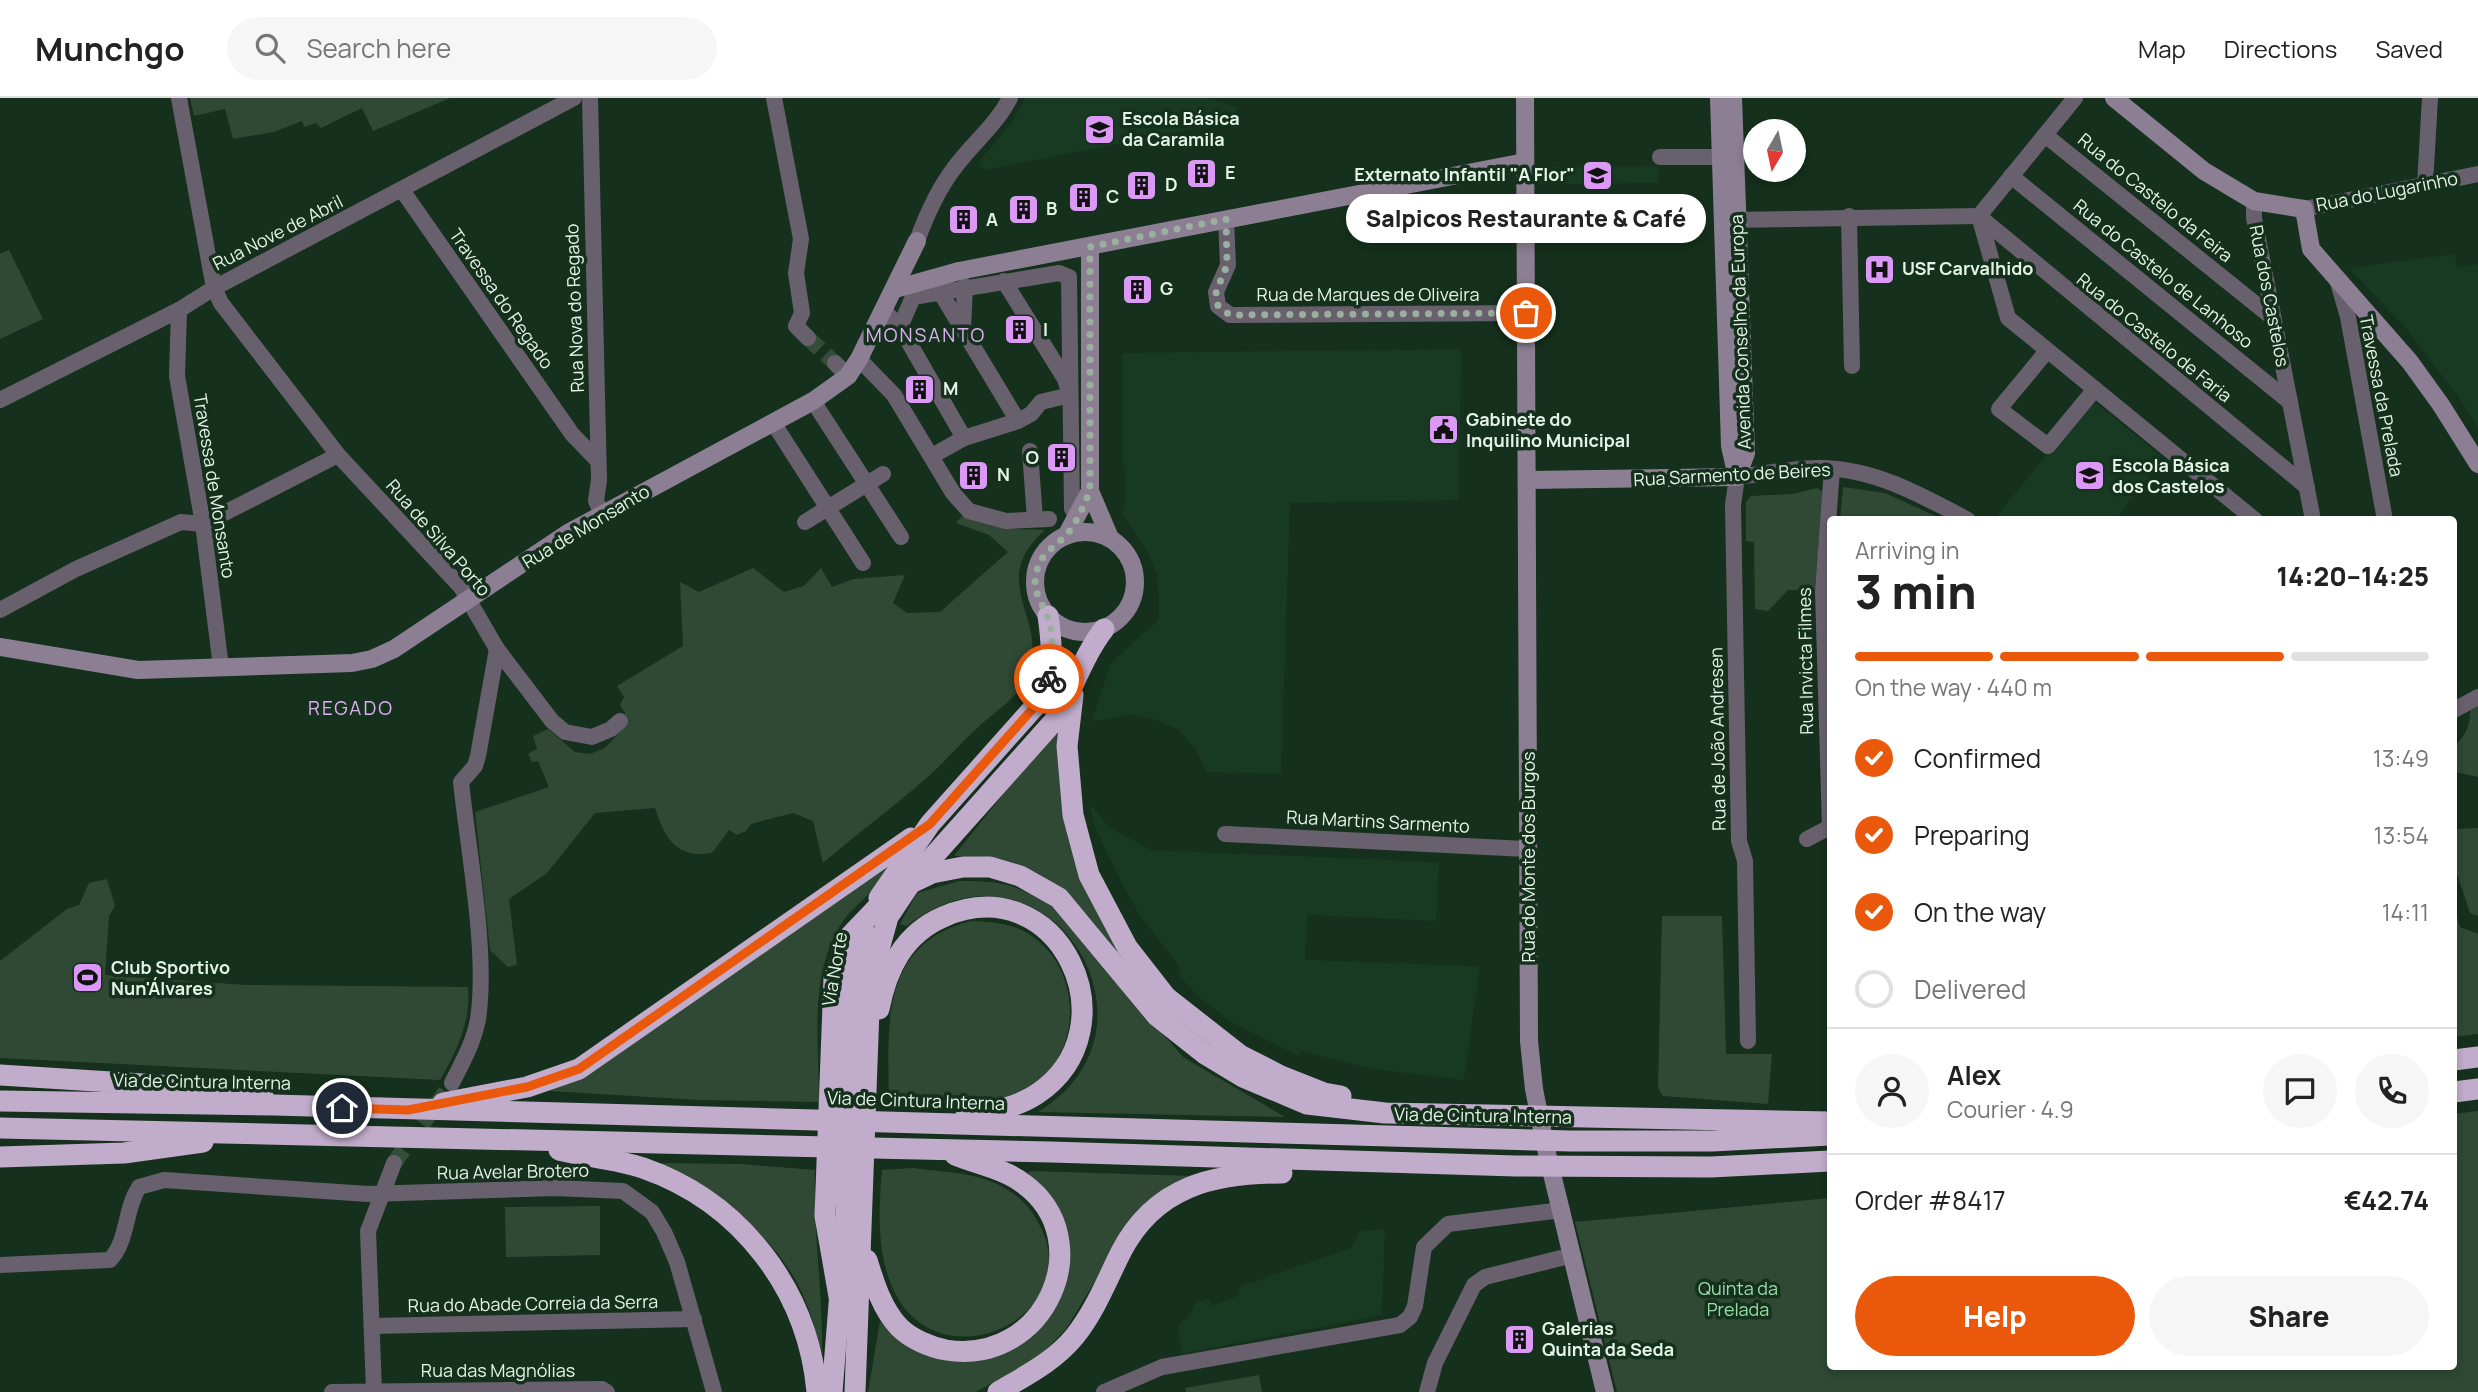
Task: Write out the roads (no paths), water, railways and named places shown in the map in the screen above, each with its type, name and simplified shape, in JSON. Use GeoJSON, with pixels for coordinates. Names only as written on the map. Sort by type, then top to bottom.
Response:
{"type":"FeatureCollection","features":[{"type":"Feature","properties":{"kind":"highway","name":"Via Norte"},"geometry":{"type":"LineString","coordinates":[[832,1392],[841,1308],[846,1217],[850,1000],[862,936],[882,891],[930,824],[1037,704],[1048,685],[1052,663],[1048,616]]}},
{"type":"Feature","properties":{"kind":"highway","name":"Via Norte"},"geometry":{"type":"LineString","coordinates":[[855,1392],[863,1247],[870,982],[888,917],[914,878],[1055,720],[1073,690],[1092,645],[1104,629]]}},
{"type":"Feature","properties":{"kind":"highway"},"geometry":{"type":"LineString","coordinates":[[1073,690],[1067,746],[1073,815],[1089,875],[1126,947],[1166,997],[1240,1055],[1281,1076],[1324,1093],[1450,1114]]}},
{"type":"Feature","properties":{"kind":"highway"},"geometry":{"type":"LineString","coordinates":[[408,1110],[527,1087],[579,1069],[930,824]]}},
{"type":"Feature","properties":{"kind":"highway"},"geometry":{"type":"LineString","coordinates":[[841,1308],[825,1216],[834,978],[850,936],[892,892],[932,873],[963,867],[990,867],[1020,876],[1059,898],[1157,1016],[1205,1054],[1243,1077],[1307,1104],[1385,1113],[1827,1122]]}},
{"type":"Feature","properties":{"kind":"highway"},"geometry":{"type":"LineString","coordinates":[[867,1040],[879,1010],[884,984],[900,948],[927,924],[961,909],[994,907],[1030,917],[1055,939],[1074,965],[1083,1009],[1077,1041],[1057,1075],[1037,1094],[1012,1106],[914,1123]]}},
{"type":"Feature","properties":{"kind":"highway"},"geometry":{"type":"LineString","coordinates":[[2457,1060],[2478,1057]]}},
{"type":"Feature","properties":{"kind":"highway"},"geometry":{"type":"LineString","coordinates":[[0,1075],[254,1091],[274,1105]]}},
{"type":"Feature","properties":{"kind":"highway"},"geometry":{"type":"LineString","coordinates":[[2457,1092],[2478,1089]]}},
{"type":"Feature","properties":{"kind":"highway","name":"Via de Cintura Interna"},"geometry":{"type":"LineString","coordinates":[[0,1101],[274,1105],[1509,1140],[1712,1141],[1827,1135]]}},
{"type":"Feature","properties":{"kind":"highway"},"geometry":{"type":"LineString","coordinates":[[0,1128],[803,1146],[1516,1166],[1710,1167],[1827,1161]]}},
{"type":"Feature","properties":{"kind":"highway"},"geometry":{"type":"LineString","coordinates":[[0,1157],[124,1153],[257,1134]]}},
{"type":"Feature","properties":{"kind":"highway"},"geometry":{"type":"LineString","coordinates":[[527,1141],[642,1168],[690,1190],[727,1214],[763,1252],[791,1295],[809,1340],[817,1392]]}},
{"type":"Feature","properties":{"kind":"highway"},"geometry":{"type":"LineString","coordinates":[[863,1247],[879,1296],[898,1326],[934,1348],[963,1353],[994,1348],[1018,1336],[1039,1317],[1056,1279],[1059,1251],[1055,1227],[1025,1184],[944,1150]]}},
{"type":"Feature","properties":{"kind":"highway"},"geometry":{"type":"LineString","coordinates":[[998,1392],[1047,1363],[1075,1336],[1123,1248],[1147,1214],[1173,1194],[1206,1179],[1258,1173],[1349,1174],[1369,1163]]}},
{"type":"Feature","properties":{"kind":"main road","name":"Rua do Monte dos Burgos"},"geometry":{"type":"LineString","coordinates":[[1525,98],[1531,1064],[1545,1145],[1605,1392]]}},
{"type":"Feature","properties":{"kind":"main road","name":"Avenida Conselho da Europa"},"geometry":{"type":"LineString","coordinates":[[1719,98],[1721,157],[1731,220]]}},
{"type":"Feature","properties":{"kind":"main road","name":"Avenida Conselho da Europa"},"geometry":{"type":"LineString","coordinates":[[1733,98],[1731,220],[1746,453],[1737,477]]}},
{"type":"Feature","properties":{"kind":"main road","name":"Rua dos Castelos"},"geometry":{"type":"LineString","coordinates":[[2114,98],[2204,170],[2254,201]]}},
{"type":"Feature","properties":{"kind":"main road"},"geometry":{"type":"LineString","coordinates":[[895,289],[942,282],[1090,247],[1226,219],[1525,162]]}},
{"type":"Feature","properties":{"kind":"main road","name":"Rua do Lugarinho"},"geometry":{"type":"LineString","coordinates":[[2254,201],[2305,208]]}},
{"type":"Feature","properties":{"kind":"main road"},"geometry":{"type":"LineString","coordinates":[[2305,208],[2311,249],[2410,362],[2478,464]]}},
{"type":"Feature","properties":{"kind":"main road"},"geometry":{"type":"LineString","coordinates":[[917,241],[918,258],[925,270],[942,282]]}},
{"type":"Feature","properties":{"kind":"main road","name":"Rua de Monsanto"},"geometry":{"type":"LineString","coordinates":[[0,648],[138,670],[352,663],[372,659],[394,649],[602,514],[774,424],[848,376],[884,311],[917,241]]}},
{"type":"Feature","properties":{"kind":"main road"},"geometry":{"type":"LineString","coordinates":[[1090,247],[1090,491],[1110,538],[1129,559],[1135,575],[1134,592],[1128,607],[1118,620],[1104,629],[1074,631],[1060,626],[1048,616],[1039,603],[1035,587],[1036,571],[1042,557],[1066,536],[1090,491]]}},
{"type":"Feature","properties":{"kind":"main road","name":"Rua Sarmento de Beires"},"geometry":{"type":"LineString","coordinates":[[1528,480],[1737,477]]}},
{"type":"Feature","properties":{"kind":"main road"},"geometry":{"type":"LineString","coordinates":[[1066,536],[1092,533],[1110,538]]}},
{"type":"Feature","properties":{"kind":"street","name":"Rua de Silva Porto"},"geometry":{"type":"LineString","coordinates":[[179,98],[214,288],[221,303],[338,454],[469,598],[497,649],[552,721],[565,733],[592,737],[611,729],[620,721]]}},
{"type":"Feature","properties":{"kind":"street","name":"Rua Nove de Abril"},"geometry":{"type":"LineString","coordinates":[[0,400],[179,310],[214,288],[574,98]]}},
{"type":"Feature","properties":{"kind":"street","name":"Rua Nova do Regado"},"geometry":{"type":"LineString","coordinates":[[590,98],[596,501],[602,514]]}},
{"type":"Feature","properties":{"kind":"street"},"geometry":{"type":"LineString","coordinates":[[774,98],[801,239],[796,273],[802,313],[796,326],[808,338]]}},
{"type":"Feature","properties":{"kind":"street","name":"Rua de Monsanto"},"geometry":{"type":"LineString","coordinates":[[917,241],[941,188],[955,167],[994,124],[1010,98]]}},
{"type":"Feature","properties":{"kind":"street"},"geometry":{"type":"LineString","coordinates":[[1979,216],[2075,98]]}},
{"type":"Feature","properties":{"kind":"street"},"geometry":{"type":"LineString","coordinates":[[2425,185],[2430,98]]}},
{"type":"Feature","properties":{"kind":"street","name":"Rua do Castelo da Feira"},"geometry":{"type":"LineString","coordinates":[[2045,135],[2273,318]]}},
{"type":"Feature","properties":{"kind":"street"},"geometry":{"type":"LineString","coordinates":[[1660,157],[1721,157]]}},
{"type":"Feature","properties":{"kind":"street","name":"Rua do Lugarinho"},"geometry":{"type":"LineString","coordinates":[[2305,208],[2478,174]]}},
{"type":"Feature","properties":{"kind":"street","name":"Rua do Castelo de Lanhoso"},"geometry":{"type":"LineString","coordinates":[[2011,176],[2290,402]]}},
{"type":"Feature","properties":{"kind":"street","name":"Travessa do Regado"},"geometry":{"type":"LineString","coordinates":[[402,190],[572,434],[597,460]]}},
{"type":"Feature","properties":{"kind":"street","name":"Rua dos Castelos"},"geometry":{"type":"LineString","coordinates":[[2254,201],[2254,218],[2312,516]]}},
{"type":"Feature","properties":{"kind":"street"},"geometry":{"type":"LineString","coordinates":[[1849,216],[1852,366]]}},
{"type":"Feature","properties":{"kind":"street"},"geometry":{"type":"LineString","coordinates":[[1731,220],[1979,216]]}},
{"type":"Feature","properties":{"kind":"street"},"geometry":{"type":"LineString","coordinates":[[1979,216],[2008,318],[2250,516]]}},
{"type":"Feature","properties":{"kind":"street","name":"Rua do Castelo de Faria"},"geometry":{"type":"LineString","coordinates":[[1979,216],[2306,487]]}},
{"type":"Feature","properties":{"kind":"street","name":"Rua de Marques de Oliveira"},"geometry":{"type":"LineString","coordinates":[[1226,219],[1227,265],[1216,292],[1218,306],[1230,315],[1526,313]]}},
{"type":"Feature","properties":{"kind":"street"},"geometry":{"type":"LineString","coordinates":[[900,327],[913,297],[942,282],[965,286],[1059,272],[1069,277],[1072,509]]}},
{"type":"Feature","properties":{"kind":"street","name":"Travessa da Prelada"},"geometry":{"type":"LineString","coordinates":[[2337,279],[2347,317],[2384,516]]}},
{"type":"Feature","properties":{"kind":"street"},"geometry":{"type":"LineString","coordinates":[[1004,281],[1065,379],[1070,395]]}},
{"type":"Feature","properties":{"kind":"street"},"geometry":{"type":"LineString","coordinates":[[942,282],[963,330],[1018,421]]}},
{"type":"Feature","properties":{"kind":"street"},"geometry":{"type":"LineString","coordinates":[[963,330],[965,286]]}},
{"type":"Feature","properties":{"kind":"street","name":"Travessa de Monsanto"},"geometry":{"type":"LineString","coordinates":[[179,310],[177,376],[203,524],[221,667]]}},
{"type":"Feature","properties":{"kind":"street"},"geometry":{"type":"LineString","coordinates":[[884,311],[900,327],[964,438]]}},
{"type":"Feature","properties":{"kind":"street"},"geometry":{"type":"LineString","coordinates":[[2047,351],[1998,409],[2048,446],[2095,389]]}},
{"type":"Feature","properties":{"kind":"street"},"geometry":{"type":"LineString","coordinates":[[859,359],[894,395],[953,493],[969,511],[1006,521],[1042,519],[1030,451]]}},
{"type":"Feature","properties":{"kind":"street"},"geometry":{"type":"LineString","coordinates":[[835,363],[848,376]]}},
{"type":"Feature","properties":{"kind":"street"},"geometry":{"type":"LineString","coordinates":[[932,456],[964,438],[1018,421],[1031,414],[1041,402],[1070,395]]}},
{"type":"Feature","properties":{"kind":"street"},"geometry":{"type":"LineString","coordinates":[[813,401],[901,537]]}},
{"type":"Feature","properties":{"kind":"street"},"geometry":{"type":"LineString","coordinates":[[774,424],[863,563]]}},
{"type":"Feature","properties":{"kind":"street"},"geometry":{"type":"LineString","coordinates":[[0,610],[76,569],[181,522],[203,524],[338,454]]}},
{"type":"Feature","properties":{"kind":"street","name":"Rua Sarmento de Beires"},"geometry":{"type":"LineString","coordinates":[[1737,477],[1832,469],[1893,484],[1960,516]]}},
{"type":"Feature","properties":{"kind":"street","name":"Rua Invicta Filmes"},"geometry":{"type":"LineString","coordinates":[[1829,516],[1832,469]]}},
{"type":"Feature","properties":{"kind":"street"},"geometry":{"type":"LineString","coordinates":[[805,522],[883,474]]}},
{"type":"Feature","properties":{"kind":"street","name":"Rua de João Andresen"},"geometry":{"type":"LineString","coordinates":[[1737,477],[1733,499],[1739,841],[1745,861],[1748,1041]]}},
{"type":"Feature","properties":{"kind":"street","name":"Rua Invicta Filmes"},"geometry":{"type":"LineString","coordinates":[[1827,537],[1823,591],[1827,726]]}},
{"type":"Feature","properties":{"kind":"street"},"geometry":{"type":"LineString","coordinates":[[452,1083],[469,1049],[478,1020],[480,990],[477,930],[461,782],[475,766],[478,756],[497,649]]}},
{"type":"Feature","properties":{"kind":"street"},"geometry":{"type":"LineString","coordinates":[[2457,708],[2478,697]]}},
{"type":"Feature","properties":{"kind":"street","name":"Rua Invicta Filmes"},"geometry":{"type":"LineString","coordinates":[[1807,839],[1827,829]]}},
{"type":"Feature","properties":{"kind":"street","name":"Rua Martins Sarmento"},"geometry":{"type":"LineString","coordinates":[[1226,834],[1528,849]]}},
{"type":"Feature","properties":{"kind":"street"},"geometry":{"type":"LineString","coordinates":[[384,1391],[372,1326],[368,1231],[394,1163]]}},
{"type":"Feature","properties":{"kind":"street","name":"Rua Avelar Brotero"},"geometry":{"type":"LineString","coordinates":[[0,1265],[110,1260],[119,1250],[132,1198],[139,1187],[151,1182],[178,1180],[369,1194],[555,1188],[623,1191],[652,1212],[664,1232],[677,1262],[714,1392]]}},
{"type":"Feature","properties":{"kind":"street"},"geometry":{"type":"LineString","coordinates":[[1104,1392],[1162,1367],[1399,1325],[1410,1317],[1415,1306],[1424,1247],[1433,1235],[1448,1224],[1562,1210]]}},
{"type":"Feature","properties":{"kind":"street"},"geometry":{"type":"LineString","coordinates":[[1427,1392],[1435,1363],[1474,1285],[1485,1277],[1573,1255]]}},
{"type":"Feature","properties":{"kind":"street","name":"Rua do Abade Correia da Serra"},"geometry":{"type":"LineString","coordinates":[[372,1326],[694,1320]]}},
{"type":"Feature","properties":{"kind":"street","name":"Rua das Magnólias"},"geometry":{"type":"LineString","coordinates":[[332,1392],[607,1392]]}},
{"type":"Feature","properties":{"kind":"tunnel"},"geometry":{"type":"LineString","coordinates":[[808,338],[835,363]]}},
{"type":"Feature","properties":{"kind":"tunnel"},"geometry":{"type":"LineString","coordinates":[[394,1163],[452,1083]]}},
{"type":"Feature","properties":{"kind":"place","name":"Escola Básica da Caramila"},"geometry":{"type":"Point","coordinates":[1099,129]}},
{"type":"Feature","properties":{"kind":"place","name":"E"},"geometry":{"type":"Point","coordinates":[1202,173]}},
{"type":"Feature","properties":{"kind":"place","name":"Externato Infantil \"A Flor\""},"geometry":{"type":"Point","coordinates":[1598,175]}},
{"type":"Feature","properties":{"kind":"place","name":"D"},"geometry":{"type":"Point","coordinates":[1142,185]}},
{"type":"Feature","properties":{"kind":"place","name":"C"},"geometry":{"type":"Point","coordinates":[1083,197]}},
{"type":"Feature","properties":{"kind":"place","name":"B"},"geometry":{"type":"Point","coordinates":[1023,209]}},
{"type":"Feature","properties":{"kind":"place","name":"A"},"geometry":{"type":"Point","coordinates":[963,220]}},
{"type":"Feature","properties":{"kind":"place","name":"USF Carvalhido"},"geometry":{"type":"Point","coordinates":[1879,269]}},
{"type":"Feature","properties":{"kind":"place","name":"G"},"geometry":{"type":"Point","coordinates":[1137,289]}},
{"type":"Feature","properties":{"kind":"place","name":"Salpicos Restaurante & Café"},"geometry":{"type":"Point","coordinates":[1526,313]}},
{"type":"Feature","properties":{"kind":"place","name":"I"},"geometry":{"type":"Point","coordinates":[1020,330]}},
{"type":"Feature","properties":{"kind":"place","name":"M"},"geometry":{"type":"Point","coordinates":[920,389]}},
{"type":"Feature","properties":{"kind":"place","name":"Gabinete do Inquilino Municipal"},"geometry":{"type":"Point","coordinates":[1443,430]}},
{"type":"Feature","properties":{"kind":"place","name":"O"},"geometry":{"type":"Point","coordinates":[1062,458]}},
{"type":"Feature","properties":{"kind":"place","name":"N"},"geometry":{"type":"Point","coordinates":[974,475]}},
{"type":"Feature","properties":{"kind":"place","name":"Escola Básica dos Castelos"},"geometry":{"type":"Point","coordinates":[2089,476]}},
{"type":"Feature","properties":{"kind":"place","name":"Club Sportivo Nun'Álvares"},"geometry":{"type":"Point","coordinates":[88,978]}},
{"type":"Feature","properties":{"kind":"place","name":"Galerias Quinta da Seda"},"geometry":{"type":"Point","coordinates":[1519,1339]}},
{"type":"Feature","properties":{"kind":"district","name":"MONSANTO"},"geometry":{"type":"Point","coordinates":[926,335]}},
{"type":"Feature","properties":{"kind":"district","name":"REGADO"},"geometry":{"type":"Point","coordinates":[351,708]}},
{"type":"Feature","properties":{"kind":"park label","name":"Quinta da Prelada"},"geometry":{"type":"Point","coordinates":[1738,1299]}}]}
